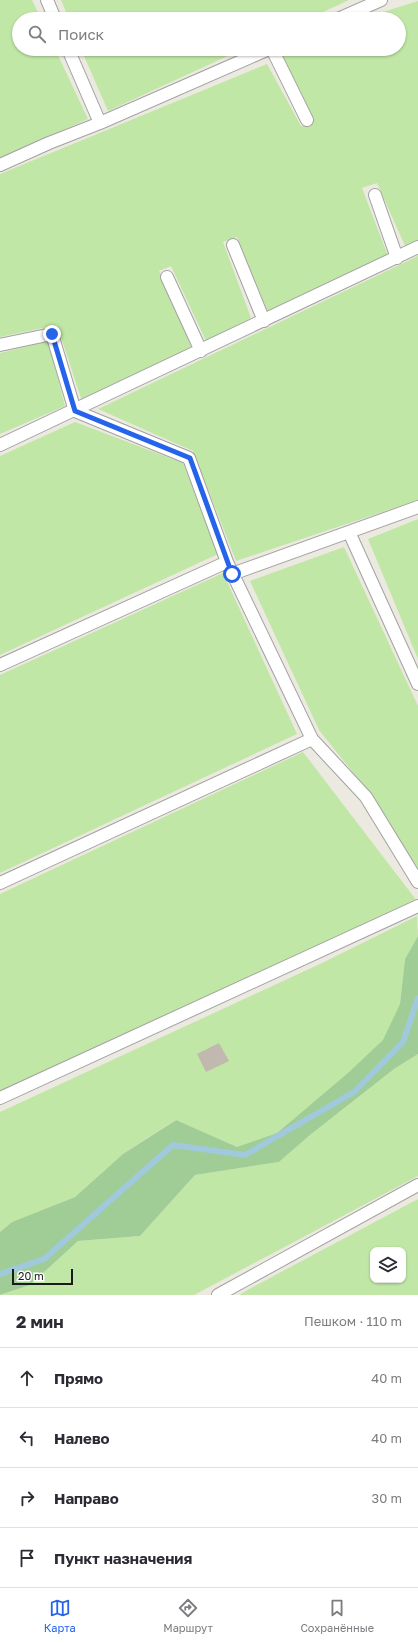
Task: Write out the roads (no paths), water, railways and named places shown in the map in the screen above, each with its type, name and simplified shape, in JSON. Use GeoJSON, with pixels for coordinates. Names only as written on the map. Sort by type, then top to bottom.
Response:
{"type":"FeatureCollection","features":[{"type":"Feature","properties":{"kind":"lane"},"geometry":{"type":"LineString","coordinates":[[47,0],[52,12]]}},
{"type":"Feature","properties":{"kind":"lane"},"geometry":{"type":"LineString","coordinates":[[354,12],[382,0]]}},
{"type":"Feature","properties":{"kind":"lane"},"geometry":{"type":"LineString","coordinates":[[71,56],[100,123]]}},
{"type":"Feature","properties":{"kind":"lane"},"geometry":{"type":"LineString","coordinates":[[0,165],[49,142],[100,123],[254,56]]}},
{"type":"Feature","properties":{"kind":"lane"},"geometry":{"type":"LineString","coordinates":[[274,56],[307,120]]}},
{"type":"Feature","properties":{"kind":"lane"},"geometry":{"type":"LineString","coordinates":[[375,196],[397,258]]}},
{"type":"Feature","properties":{"kind":"lane"},"geometry":{"type":"LineString","coordinates":[[234,245],[264,321]]}},
{"type":"Feature","properties":{"kind":"lane"},"geometry":{"type":"LineString","coordinates":[[0,445],[75,411],[418,247]]}},
{"type":"Feature","properties":{"kind":"lane"},"geometry":{"type":"LineString","coordinates":[[167,277],[201,351]]}},
{"type":"Feature","properties":{"kind":"lane"},"geometry":{"type":"LineString","coordinates":[[0,345],[52,334],[75,411]]}},
{"type":"Feature","properties":{"kind":"lane"},"geometry":{"type":"LineString","coordinates":[[75,411],[190,458],[232,574],[312,739],[366,797],[418,882]]}},
{"type":"Feature","properties":{"kind":"lane"},"geometry":{"type":"LineString","coordinates":[[232,574],[418,507]]}},
{"type":"Feature","properties":{"kind":"lane"},"geometry":{"type":"LineString","coordinates":[[349,532],[418,684]]}},
{"type":"Feature","properties":{"kind":"lane"},"geometry":{"type":"LineString","coordinates":[[0,665],[227,562]]}},
{"type":"Feature","properties":{"kind":"lane"},"geometry":{"type":"LineString","coordinates":[[0,884],[312,739]]}},
{"type":"Feature","properties":{"kind":"lane"},"geometry":{"type":"LineString","coordinates":[[0,1098],[418,906]]}},
{"type":"Feature","properties":{"kind":"lane"},"geometry":{"type":"LineString","coordinates":[[218,1295],[418,1185]]}},
{"type":"Feature","properties":{"kind":"waterway"},"geometry":{"type":"LineString","coordinates":[[0,1274],[44,1259],[173,1145],[245,1155],[354,1092],[403,1042],[418,998]]}}]}
